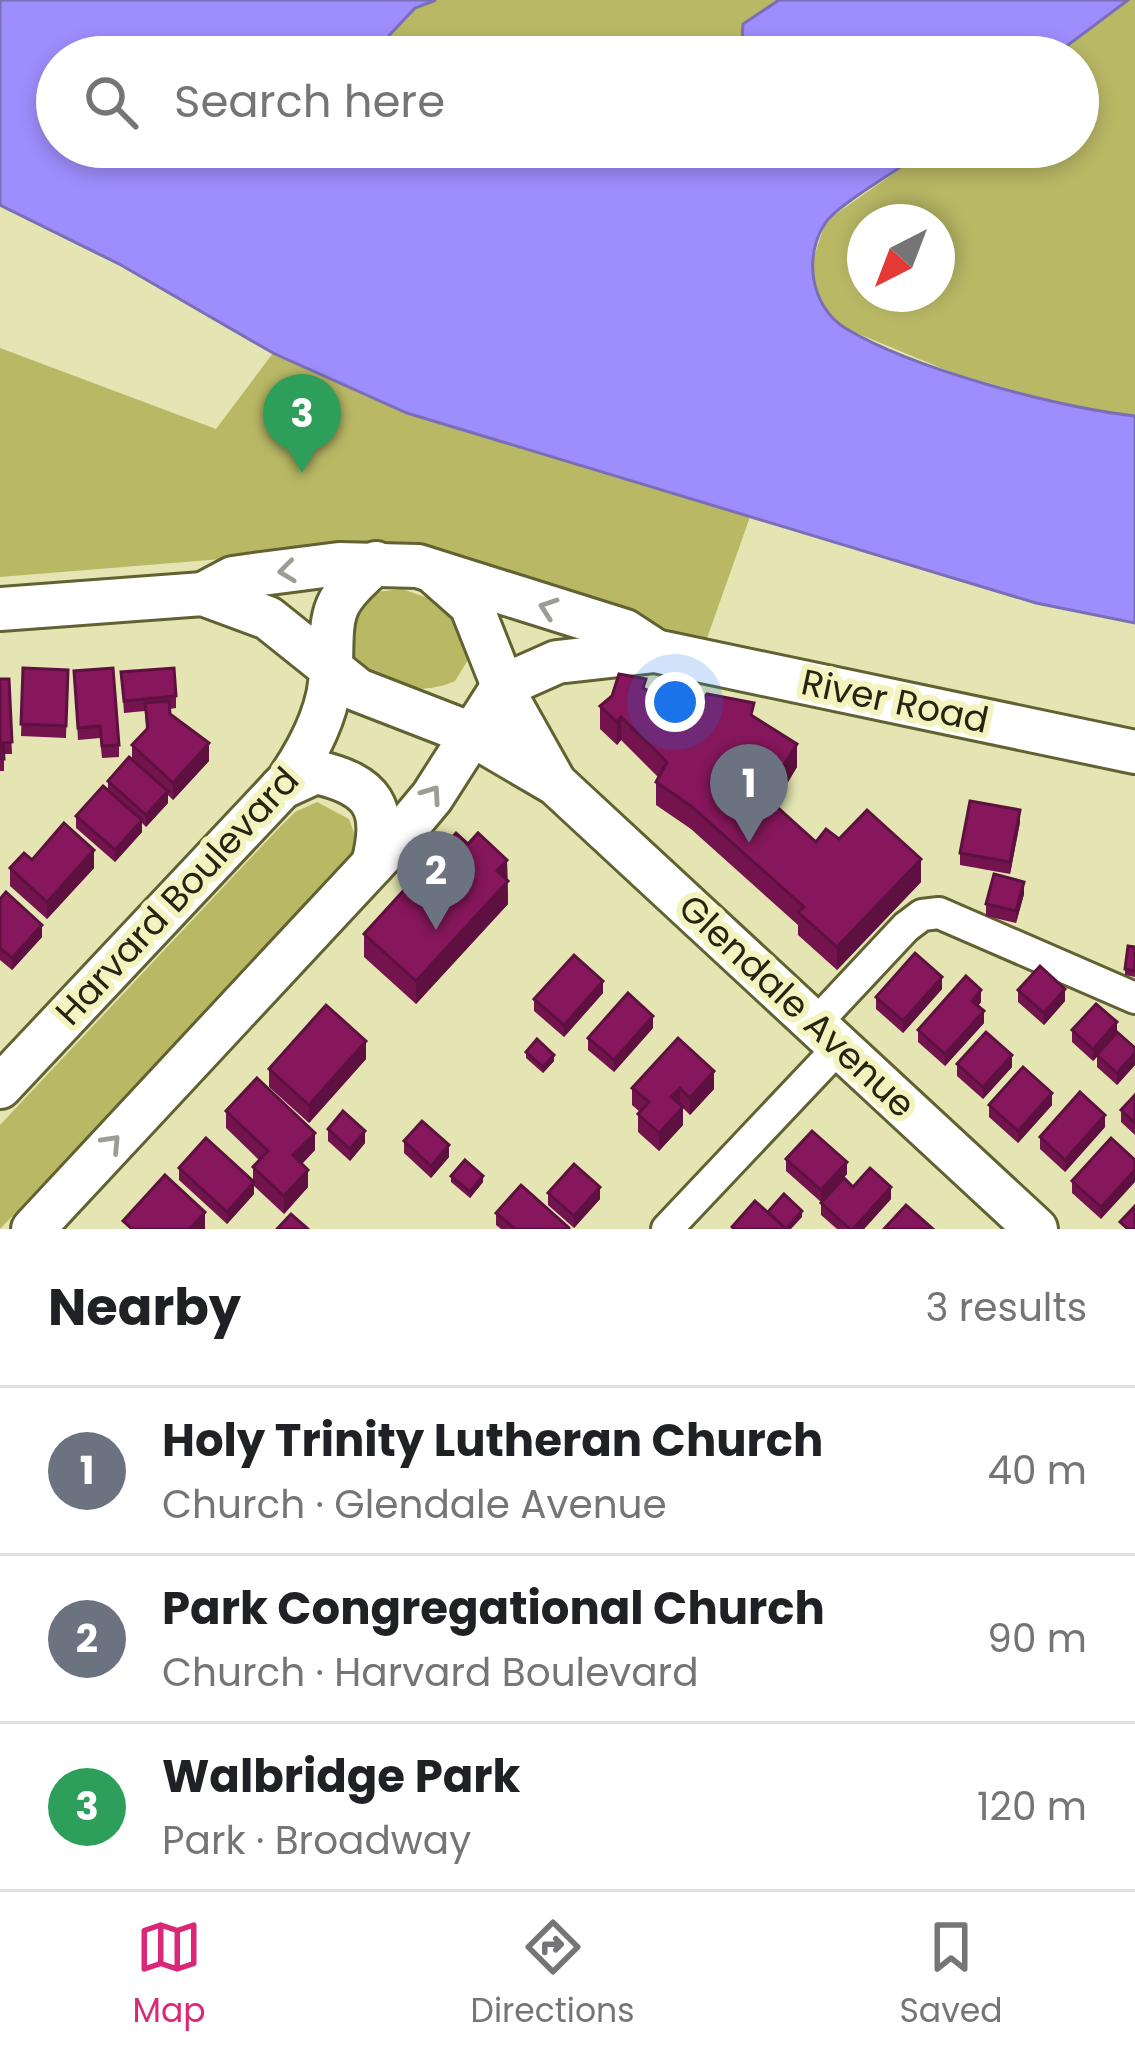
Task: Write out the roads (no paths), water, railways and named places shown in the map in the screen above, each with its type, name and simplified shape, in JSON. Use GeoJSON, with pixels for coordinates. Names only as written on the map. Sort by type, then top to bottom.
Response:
{"type":"FeatureCollection","features":[{"type":"Feature","properties":{"kind":"street","name":"River Road"},"geometry":{"type":"LineString","coordinates":[[203,594],[233,578],[376,563],[418,566],[625,631],[655,651]]}},
{"type":"Feature","properties":{"kind":"street","name":"Harvard Boulevard"},"geometry":{"type":"LineString","coordinates":[[0,1087],[281,788],[309,750],[332,669],[328,631],[336,606],[376,563]]}},
{"type":"Feature","properties":{"kind":"street","name":"Glendale Avenue"},"geometry":{"type":"LineString","coordinates":[[418,566],[450,581],[471,604],[503,686],[556,784]]}},
{"type":"Feature","properties":{"kind":"street"},"geometry":{"type":"LineString","coordinates":[[0,609],[203,594],[268,618],[332,669],[388,705],[469,733]]}},
{"type":"Feature","properties":{"kind":"street","name":"River Road"},"geometry":{"type":"LineString","coordinates":[[503,686],[557,662],[655,651],[1135,752]]}},
{"type":"Feature","properties":{"kind":"street"},"geometry":{"type":"LineString","coordinates":[[33,1229],[432,796],[503,686]]}},
{"type":"Feature","properties":{"kind":"street","name":"Glendale Avenue"},"geometry":{"type":"LineString","coordinates":[[469,733],[556,784],[1036,1229]]}},
{"type":"Feature","properties":{"kind":"street"},"geometry":{"type":"LineString","coordinates":[[281,788],[316,772],[363,790],[377,810],[381,832],[373,864]]}},
{"type":"Feature","properties":{"kind":"street"},"geometry":{"type":"LineString","coordinates":[[667,1229],[828,1034],[907,927],[922,915],[939,914],[1135,998]]}},
{"type":"Feature","properties":{"kind":"place","name":"Walbridge Park"},"geometry":{"type":"Point","coordinates":[302,473]}},
{"type":"Feature","properties":{"kind":"place","name":"Holy Trinity Lutheran Church"},"geometry":{"type":"Point","coordinates":[749,843]}},
{"type":"Feature","properties":{"kind":"place","name":"Park Congregational Church"},"geometry":{"type":"Point","coordinates":[436,930]}}]}
